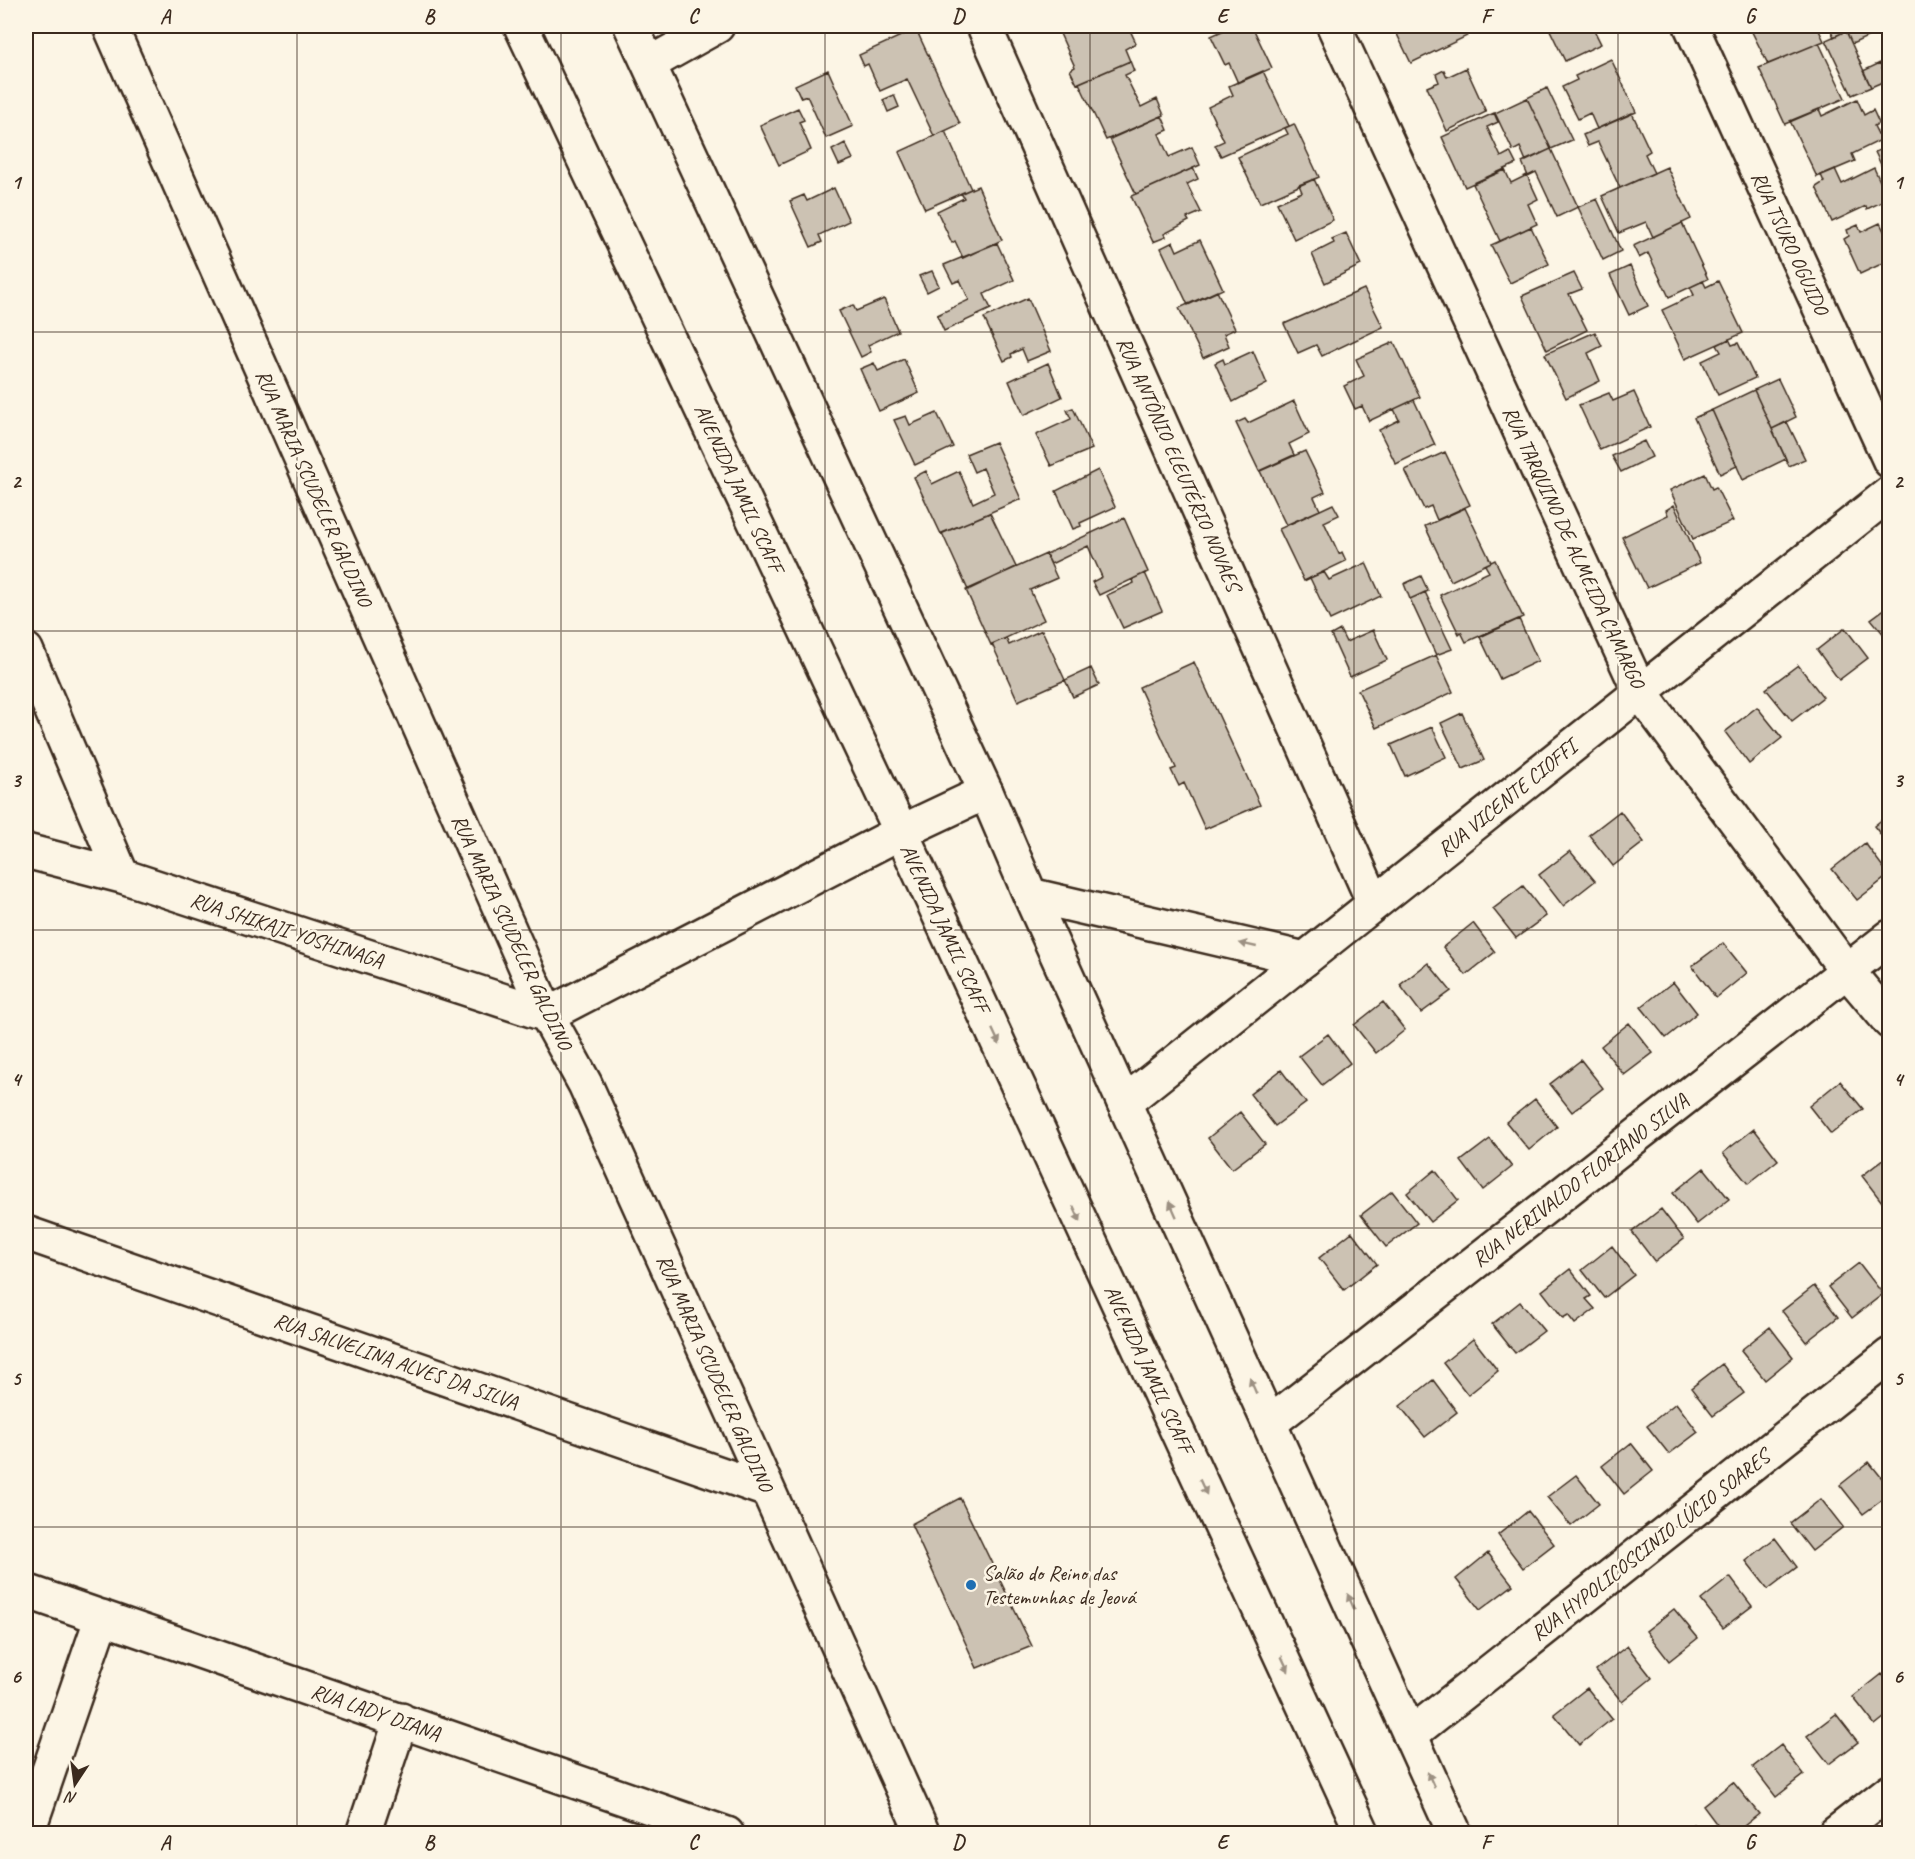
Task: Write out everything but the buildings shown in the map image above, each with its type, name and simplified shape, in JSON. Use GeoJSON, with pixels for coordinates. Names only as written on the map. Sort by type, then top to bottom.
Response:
{"type":"FeatureCollection","features":[{"type":"Feature","properties":{"kind":"street","name":"RUA MARIA SCUDELER GALDINO"},"geometry":{"type":"LineString","coordinates":[[110,26],[547,1015],[585,1084],[923,1833]]}},
{"type":"Feature","properties":{"kind":"street","name":"AVENIDA JAMIL SCAFF"},"geometry":{"type":"LineString","coordinates":[[521,26],[901,831],[1363,1833]]}},
{"type":"Feature","properties":{"kind":"street"},"geometry":{"type":"LineString","coordinates":[[631,26],[987,792],[1030,895],[1455,1833]]}},
{"type":"Feature","properties":{"kind":"street"},"geometry":{"type":"LineString","coordinates":[[649,64],[717,26]]}},
{"type":"Feature","properties":{"kind":"street","name":"RUA ANTÔNIO ELEUTÉRIO NOVAES"},"geometry":{"type":"LineString","coordinates":[[984,26],[1374,903]]}},
{"type":"Feature","properties":{"kind":"street","name":"RUA TARQUINO DE ALMEIDA CAMARGO"},"geometry":{"type":"LineString","coordinates":[[1334,26],[1640,692],[1847,970],[1890,1022]]}},
{"type":"Feature","properties":{"kind":"street","name":"RUA TSURO OGUIDO"},"geometry":{"type":"LineString","coordinates":[[1691,26],[1890,460]]}},
{"type":"Feature","properties":{"kind":"street","name":"RUA VICENTE CIOFFI"},"geometry":{"type":"LineString","coordinates":[[1125,1103],[1890,493]]}},
{"type":"Feature","properties":{"kind":"street"},"geometry":{"type":"LineString","coordinates":[[26,650],[122,876]]}},
{"type":"Feature","properties":{"kind":"street"},"geometry":{"type":"LineString","coordinates":[[547,1015],[901,831],[987,792]]}},
{"type":"Feature","properties":{"kind":"street","name":"RUA SHIKAJI YOSHINAGA"},"geometry":{"type":"LineString","coordinates":[[26,851],[122,876],[547,1015]]}},
{"type":"Feature","properties":{"kind":"street"},"geometry":{"type":"LineString","coordinates":[[1030,895],[1305,959]]}},
{"type":"Feature","properties":{"kind":"street","name":"RUA NERIVALDO FLORIANO SILVA"},"geometry":{"type":"LineString","coordinates":[[1270,1424],[1890,937]]}},
{"type":"Feature","properties":{"kind":"street","name":"RUA SALVELINA ALVES DA SILVA"},"geometry":{"type":"LineString","coordinates":[[26,1233],[767,1490]]}},
{"type":"Feature","properties":{"kind":"street","name":"RUA HYPOLICOSCINIO LÚCIO SOARES"},"geometry":{"type":"LineString","coordinates":[[1410,1735],[1890,1355]]}},
{"type":"Feature","properties":{"kind":"street","name":"RUA LADY DIANA"},"geometry":{"type":"LineString","coordinates":[[26,1591],[401,1720],[707,1830]]}},
{"type":"Feature","properties":{"kind":"street"},"geometry":{"type":"LineString","coordinates":[[27,1833],[102,1617]]}},
{"type":"Feature","properties":{"kind":"street"},"geometry":{"type":"LineString","coordinates":[[363,1833],[401,1720]]}},
{"type":"Feature","properties":{"kind":"street"},"geometry":{"type":"LineString","coordinates":[[1835,1833],[1890,1791]]}},
{"type":"Feature","properties":{"kind":"place","name":"Salão do Reino das Testemunhas de Jeová"},"geometry":{"type":"Point","coordinates":[971,1585]}}]}
